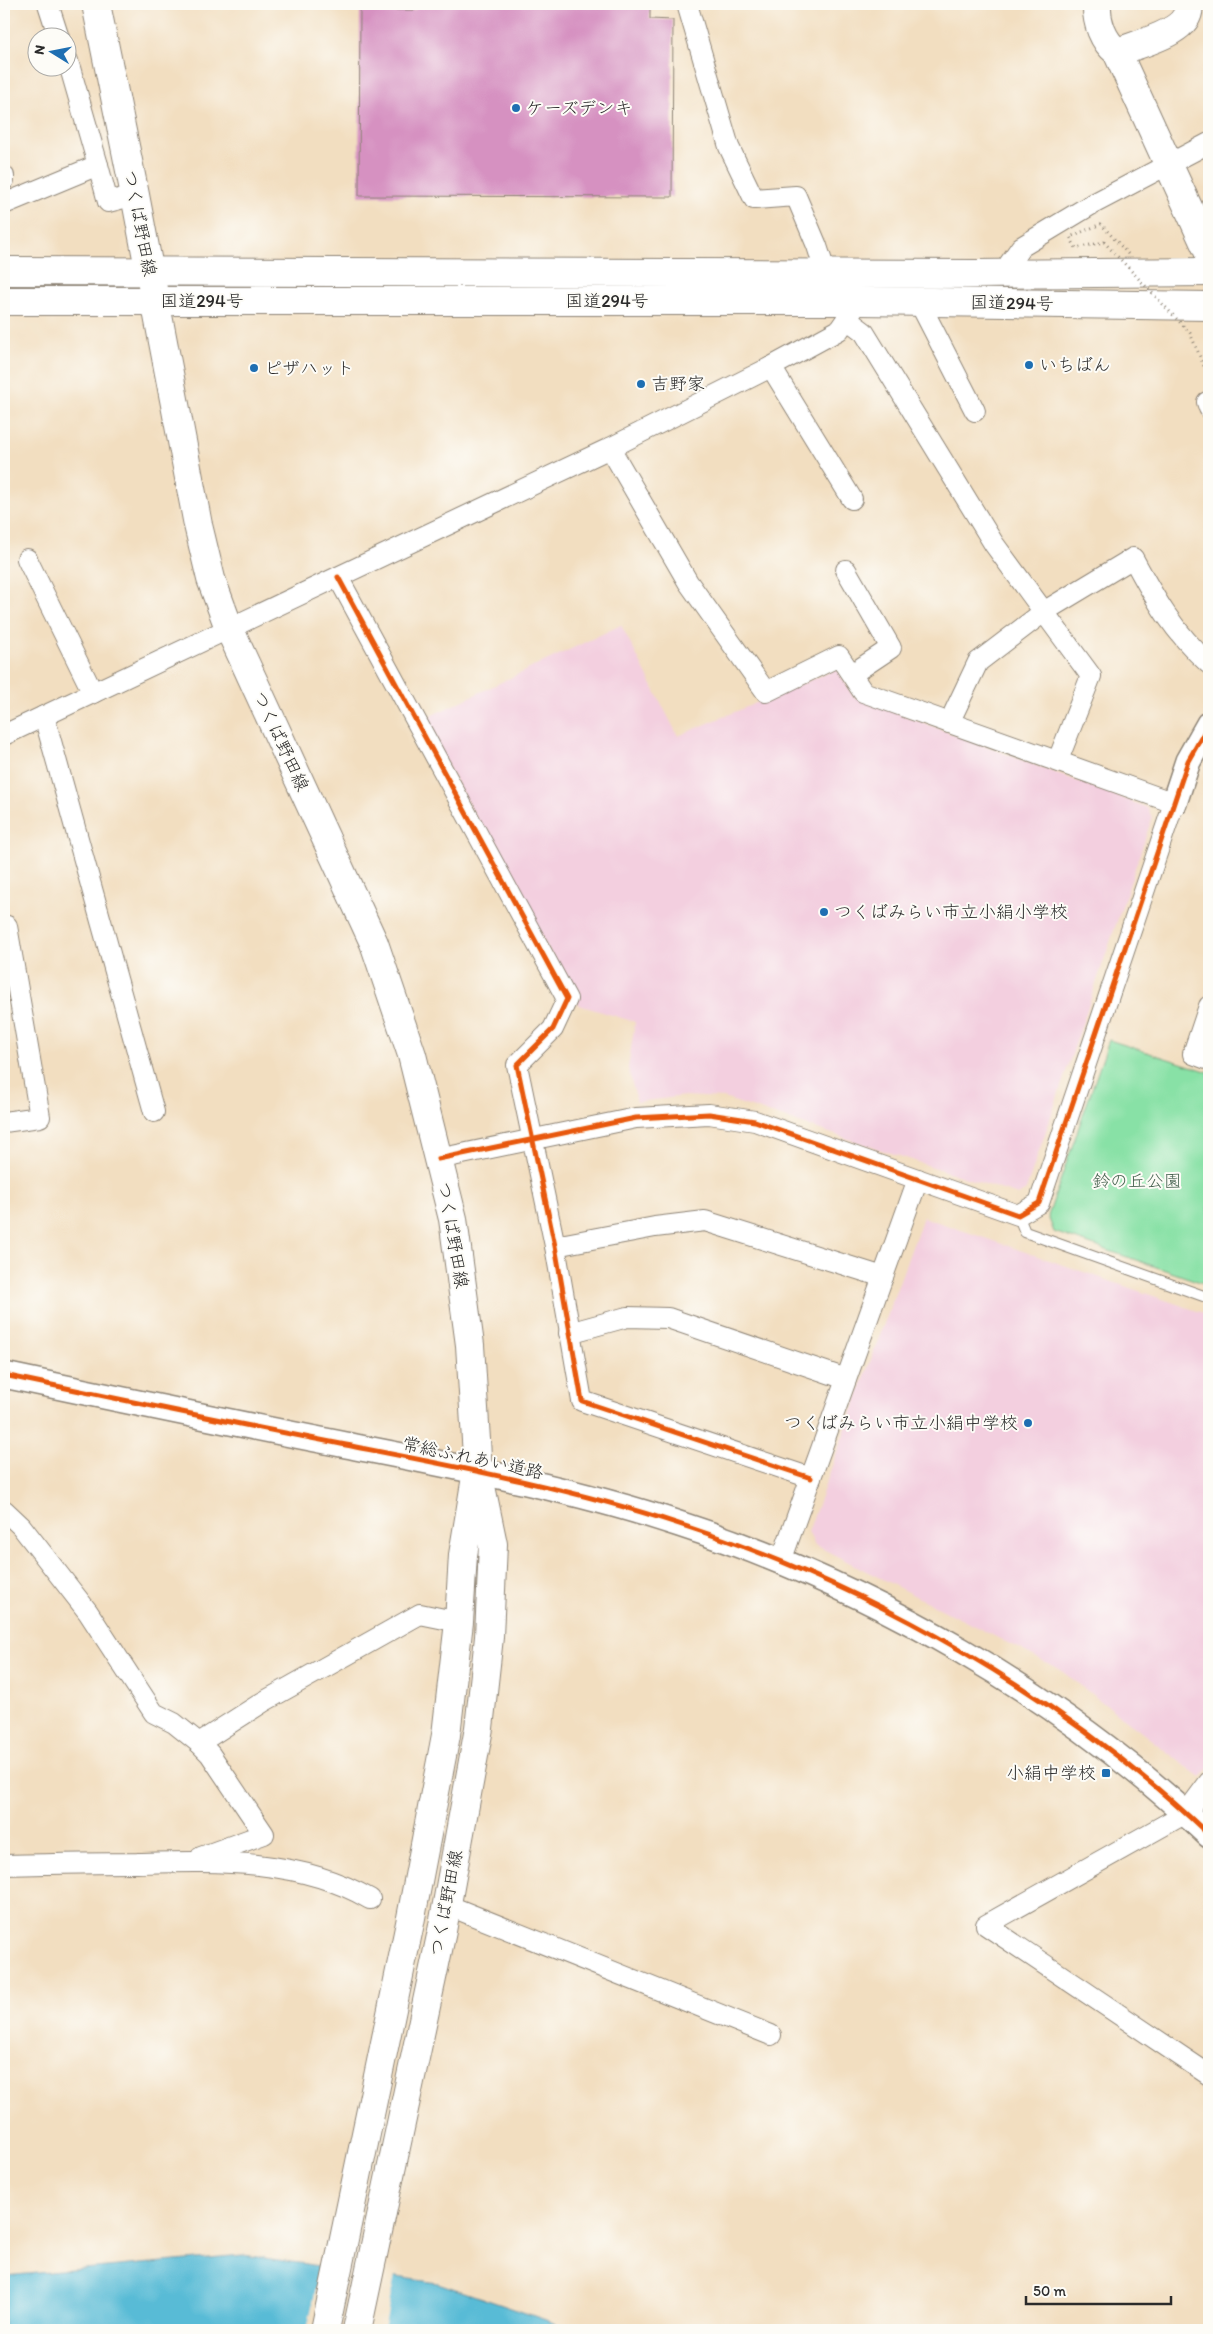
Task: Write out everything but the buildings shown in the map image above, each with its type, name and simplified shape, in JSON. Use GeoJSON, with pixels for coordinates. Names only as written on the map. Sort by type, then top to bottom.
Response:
{"type":"FeatureCollection","features":[{"type":"Feature","properties":{"kind":"main road","name":"つくば野田線"},"geometry":{"type":"LineString","coordinates":[[96,4],[135,195],[198,525],[211,579],[230,628],[374,943],[412,1055],[453,1219],[470,1345],[478,1472],[493,1544],[489,1637],[479,1728],[444,1918],[357,2330]]}},
{"type":"Feature","properties":{"kind":"main road"},"geometry":{"type":"LineString","coordinates":[[1097,4],[1101,31],[1108,45],[1117,52],[1209,253]]}},
{"type":"Feature","properties":{"kind":"main road"},"geometry":{"type":"LineString","coordinates":[[1117,52],[1178,28],[1189,10],[1188,4]]}},
{"type":"Feature","properties":{"kind":"main road","name":"国道294号"},"geometry":{"type":"LineString","coordinates":[[4,271],[826,274],[1209,272]]}},
{"type":"Feature","properties":{"kind":"main road","name":"国道294号"},"geometry":{"type":"LineString","coordinates":[[4,301],[155,301],[853,310],[919,302],[1209,306]]}},
{"type":"Feature","properties":{"kind":"main road","name":"つくば野田線"},"geometry":{"type":"LineString","coordinates":[[325,2330],[410,1923],[446,1734],[459,1622],[464,1546],[478,1472]]}},
{"type":"Feature","properties":{"kind":"street"},"geometry":{"type":"LineString","coordinates":[[48,4],[56,28]]}},
{"type":"Feature","properties":{"kind":"street"},"geometry":{"type":"LineString","coordinates":[[687,4],[730,147],[754,199],[796,196],[818,246],[826,274]]}},
{"type":"Feature","properties":{"kind":"street"},"geometry":{"type":"LineString","coordinates":[[73,78],[108,202],[135,195]]}},
{"type":"Feature","properties":{"kind":"street"},"geometry":{"type":"LineString","coordinates":[[1002,274],[1021,247],[1089,206],[1209,143]]}},
{"type":"Feature","properties":{"kind":"street"},"geometry":{"type":"LineString","coordinates":[[4,204],[98,165]]}},
{"type":"Feature","properties":{"kind":"street"},"geometry":{"type":"LineString","coordinates":[[919,302],[975,412]]}},
{"type":"Feature","properties":{"kind":"street"},"geometry":{"type":"LineString","coordinates":[[4,735],[610,448],[771,367],[839,330],[853,310],[864,332],[994,544],[1091,676],[1058,760]]}},
{"type":"Feature","properties":{"kind":"street"},"geometry":{"type":"LineString","coordinates":[[771,367],[852,500]]}},
{"type":"Feature","properties":{"kind":"street"},"geometry":{"type":"LineString","coordinates":[[610,448],[688,582],[766,692],[839,656],[863,692],[1174,802]]}},
{"type":"Feature","properties":{"kind":"street"},"geometry":{"type":"LineString","coordinates":[[950,723],[978,662],[1045,611],[1133,558],[1158,606],[1190,647],[1209,664]]}},
{"type":"Feature","properties":{"kind":"street"},"geometry":{"type":"LineString","coordinates":[[27,559],[93,693]]}},
{"type":"Feature","properties":{"kind":"street"},"geometry":{"type":"LineString","coordinates":[[846,570],[891,648],[852,674]]}},
{"type":"Feature","properties":{"kind":"street"},"geometry":{"type":"LineString","coordinates":[[338,577],[567,999],[553,1029],[517,1065],[555,1246],[582,1402],[811,1478]]}},
{"type":"Feature","properties":{"kind":"street"},"geometry":{"type":"LineString","coordinates":[[44,716],[154,1112]]}},
{"type":"Feature","properties":{"kind":"street"},"geometry":{"type":"LineString","coordinates":[[438,1159],[531,1138],[636,1118],[709,1114],[755,1121],[1018,1215],[1039,1203],[1188,761],[1209,724]]}},
{"type":"Feature","properties":{"kind":"street"},"geometry":{"type":"LineString","coordinates":[[4,925],[7,926],[40,1117],[4,1122]]}},
{"type":"Feature","properties":{"kind":"street"},"geometry":{"type":"LineString","coordinates":[[1209,1006],[1193,1054],[1209,1060]]}},
{"type":"Feature","properties":{"kind":"street"},"geometry":{"type":"LineString","coordinates":[[781,1561],[918,1179]]}},
{"type":"Feature","properties":{"kind":"street"},"geometry":{"type":"LineString","coordinates":[[555,1246],[655,1227],[705,1221],[882,1278]]}},
{"type":"Feature","properties":{"kind":"street"},"geometry":{"type":"LineString","coordinates":[[569,1333],[627,1316],[668,1318],[846,1379]]}},
{"type":"Feature","properties":{"kind":"street","name":"常総ふれあい道路"},"geometry":{"type":"LineString","coordinates":[[4,1376],[478,1472],[572,1494],[676,1522],[781,1561],[871,1602],[950,1645],[1011,1682],[1092,1738],[1186,1813],[1209,1835]]}},
{"type":"Feature","properties":{"kind":"street"},"geometry":{"type":"LineString","coordinates":[[4,1510],[21,1526],[88,1612],[154,1713],[174,1723],[210,1754],[264,1834],[187,1862]]}},
{"type":"Feature","properties":{"kind":"street"},"geometry":{"type":"LineString","coordinates":[[199,1743],[263,1702],[420,1614],[459,1622]]}},
{"type":"Feature","properties":{"kind":"street"},"geometry":{"type":"LineString","coordinates":[[1209,1782],[1186,1813],[986,1925],[1209,2075]]}},
{"type":"Feature","properties":{"kind":"street"},"geometry":{"type":"LineString","coordinates":[[4,1865],[239,1862],[293,1870],[348,1887],[370,1899]]}},
{"type":"Feature","properties":{"kind":"street"},"geometry":{"type":"LineString","coordinates":[[444,1918],[770,2035]]}},
{"type":"Feature","properties":{"kind":"lane"},"geometry":{"type":"LineString","coordinates":[[1018,1215],[1025,1232],[1209,1298]]}},
{"type":"Feature","properties":{"kind":"path"},"geometry":{"type":"LineString","coordinates":[[1128,254],[1101,224],[1070,237],[1076,248],[1104,242],[1190,333],[1209,378]]}},
{"type":"Feature","properties":{"kind":"shaded area","name":"つくばみらい市立小絹小学校"},"geometry":{"type":"Polygon","coordinates":[[[621,625],[678,736],[837,669],[853,696],[1148,808],[1152,818],[1026,1190],[1018,1195],[724,1098],[685,1096],[637,1102],[628,1068],[635,1022],[579,1005],[422,720],[621,625]]]}},
{"type":"Feature","properties":{"kind":"shaded area","name":"つくばみらい市立小絹中学校"},"geometry":{"type":"Polygon","coordinates":[[[923,1217],[1209,1315],[1209,1767],[1201,1778],[1059,1669],[815,1545],[808,1532],[923,1217]]]}},
{"type":"Feature","properties":{"kind":"green space","name":"鈴の丘公園"},"geometry":{"type":"Polygon","coordinates":[[[1109,1040],[1209,1072],[1209,1285],[1054,1232],[1048,1216],[1109,1040]]]}},
{"type":"Feature","properties":{"kind":"water"},"geometry":{"type":"Polygon","coordinates":[[[243,2255],[438,2283],[575,2330],[4,2330],[4,2276],[243,2255]]]}},
{"type":"Feature","properties":{"kind":"pier"},"geometry":{"type":"Polygon","coordinates":[[[321,2264],[395,2275],[384,2330],[307,2330],[321,2264]]]}},
{"type":"Feature","properties":{"kind":"cycle path"},"geometry":{"type":"LineString","coordinates":[[338,577],[567,999],[553,1029],[517,1065],[555,1246],[582,1401],[811,1478]]}},
{"type":"Feature","properties":{"kind":"cycle path"},"geometry":{"type":"LineString","coordinates":[[438,1159],[636,1118],[709,1114],[755,1121],[1018,1215],[1039,1203],[1188,761],[1209,724]]}},
{"type":"Feature","properties":{"kind":"cycle path"},"geometry":{"type":"LineString","coordinates":[[4,1375],[218,1420],[472,1470],[556,1489],[638,1511],[751,1549],[822,1579],[893,1613],[961,1651],[1028,1692],[1092,1736],[1152,1784],[1209,1835]]}},
{"type":"Feature","properties":{"kind":"place","name":"ケーズデンキ"},"geometry":{"type":"Point","coordinates":[516,108]}},
{"type":"Feature","properties":{"kind":"place","name":"いちばん"},"geometry":{"type":"Point","coordinates":[1029,365]}},
{"type":"Feature","properties":{"kind":"place","name":"ピザハット"},"geometry":{"type":"Point","coordinates":[254,368]}},
{"type":"Feature","properties":{"kind":"place","name":"吉野家"},"geometry":{"type":"Point","coordinates":[641,384]}},
{"type":"Feature","properties":{"kind":"place","name":"つくばみらい市立小絹小学校"},"geometry":{"type":"Point","coordinates":[824,912]}},
{"type":"Feature","properties":{"kind":"place","name":"つくばみらい市立小絹中学校"},"geometry":{"type":"Point","coordinates":[1028,1423]}},
{"type":"Feature","properties":{"kind":"place","name":"小絹中学校"},"geometry":{"type":"Point","coordinates":[1106,1773]}}]}
